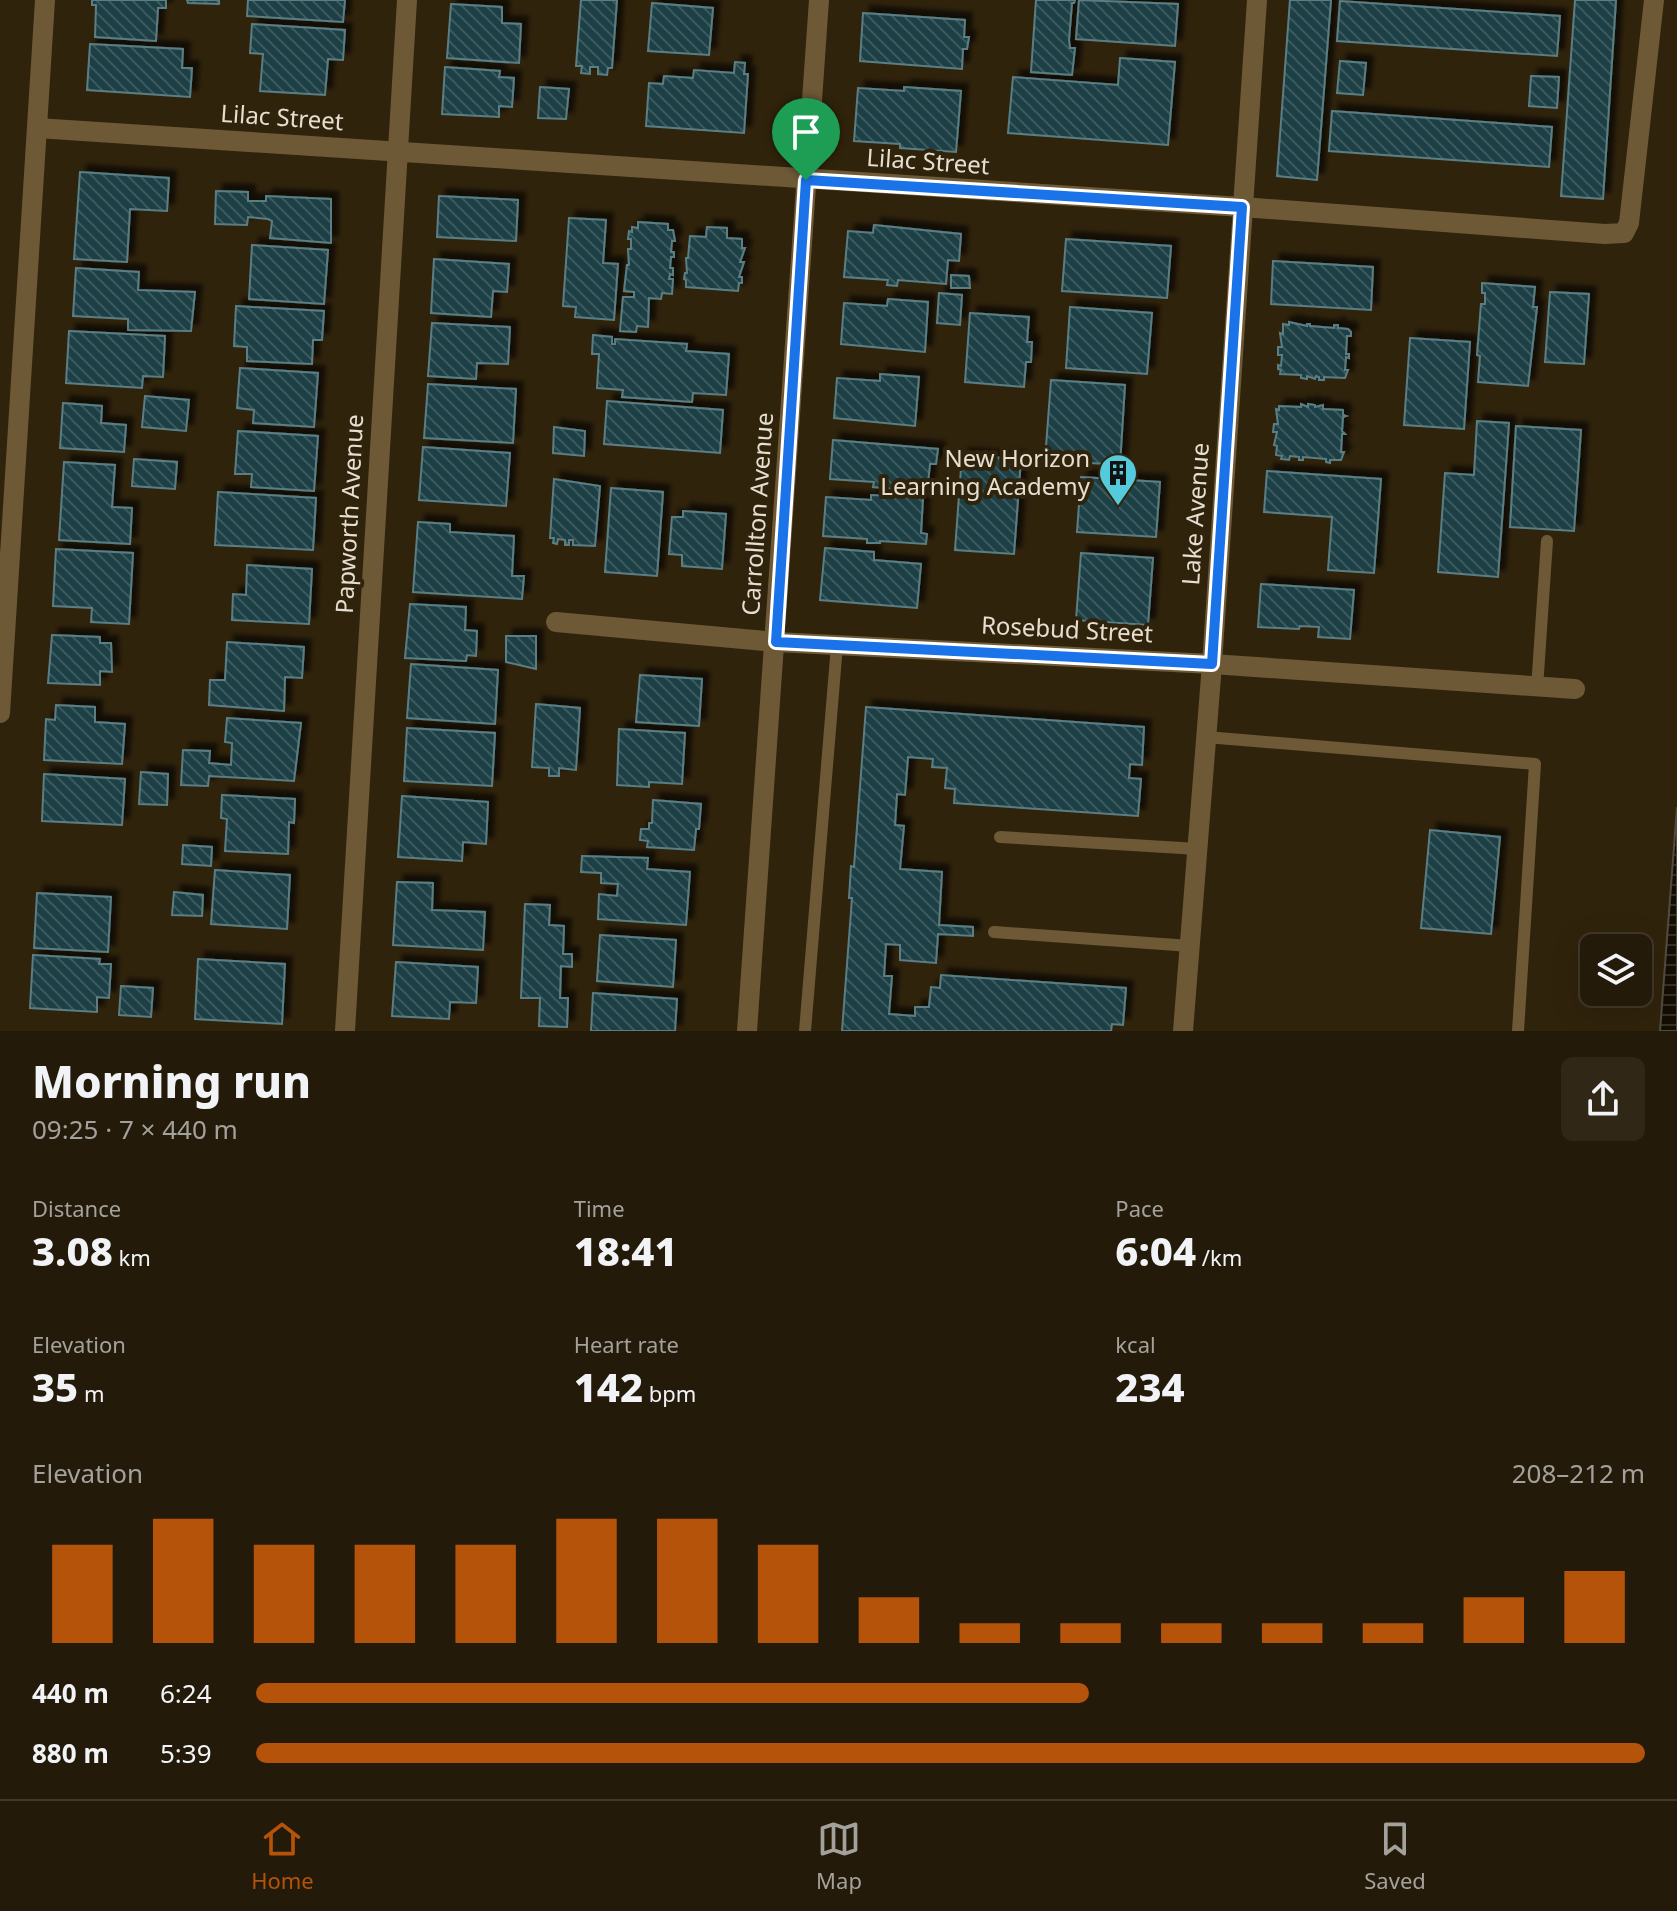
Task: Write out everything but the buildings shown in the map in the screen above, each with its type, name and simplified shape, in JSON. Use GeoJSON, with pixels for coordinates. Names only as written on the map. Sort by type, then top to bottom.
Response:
{"type":"FeatureCollection","features":[{"type":"Feature","properties":{"kind":"street"},"geometry":{"type":"LineString","coordinates":[[0,713],[45,0]]}},
{"type":"Feature","properties":{"kind":"street","name":"Papworth Avenue"},"geometry":{"type":"LineString","coordinates":[[345,1031],[407,0]]}},
{"type":"Feature","properties":{"kind":"street","name":"Carrollton Avenue"},"geometry":{"type":"LineString","coordinates":[[747,1031],[819,0]]}},
{"type":"Feature","properties":{"kind":"street","name":"Lake Avenue"},"geometry":{"type":"LineString","coordinates":[[1183,1031],[1212,664],[1257,0]]}},
{"type":"Feature","properties":{"kind":"street","name":"Lilac Street"},"geometry":{"type":"LineString","coordinates":[[37,128],[1624,233],[1629,223],[1654,0]]}},
{"type":"Feature","properties":{"kind":"street","name":"Rosebud Street"},"geometry":{"type":"LineString","coordinates":[[556,622],[776,642],[1212,664],[1575,689]]}},
{"type":"Feature","properties":{"kind":"lane"},"geometry":{"type":"LineString","coordinates":[[1537,688],[1547,541]]}},
{"type":"Feature","properties":{"kind":"lane"},"geometry":{"type":"LineString","coordinates":[[805,1031],[837,645]]}},
{"type":"Feature","properties":{"kind":"lane"},"geometry":{"type":"LineString","coordinates":[[1206,737],[1535,764],[1518,1031]]}},
{"type":"Feature","properties":{"kind":"lane"},"geometry":{"type":"LineString","coordinates":[[1000,837],[1198,849]]}},
{"type":"Feature","properties":{"kind":"lane"},"geometry":{"type":"LineString","coordinates":[[994,932],[1190,946]]}},
{"type":"Feature","properties":{"kind":"shaded area"},"geometry":{"type":"Polygon","coordinates":[[[1677,807],[1677,1031],[1660,1031],[1677,807]]]}},
{"type":"Feature","properties":{"kind":"place","name":"New Horizon Learning Academy"},"geometry":{"type":"Point","coordinates":[1118,507]}},
{"type":"Feature","properties":{"kind":"route"},"geometry":{"type":"LineString","coordinates":[[806,180],[1242,207],[1212,664],[776,642],[806,180]]}}]}
